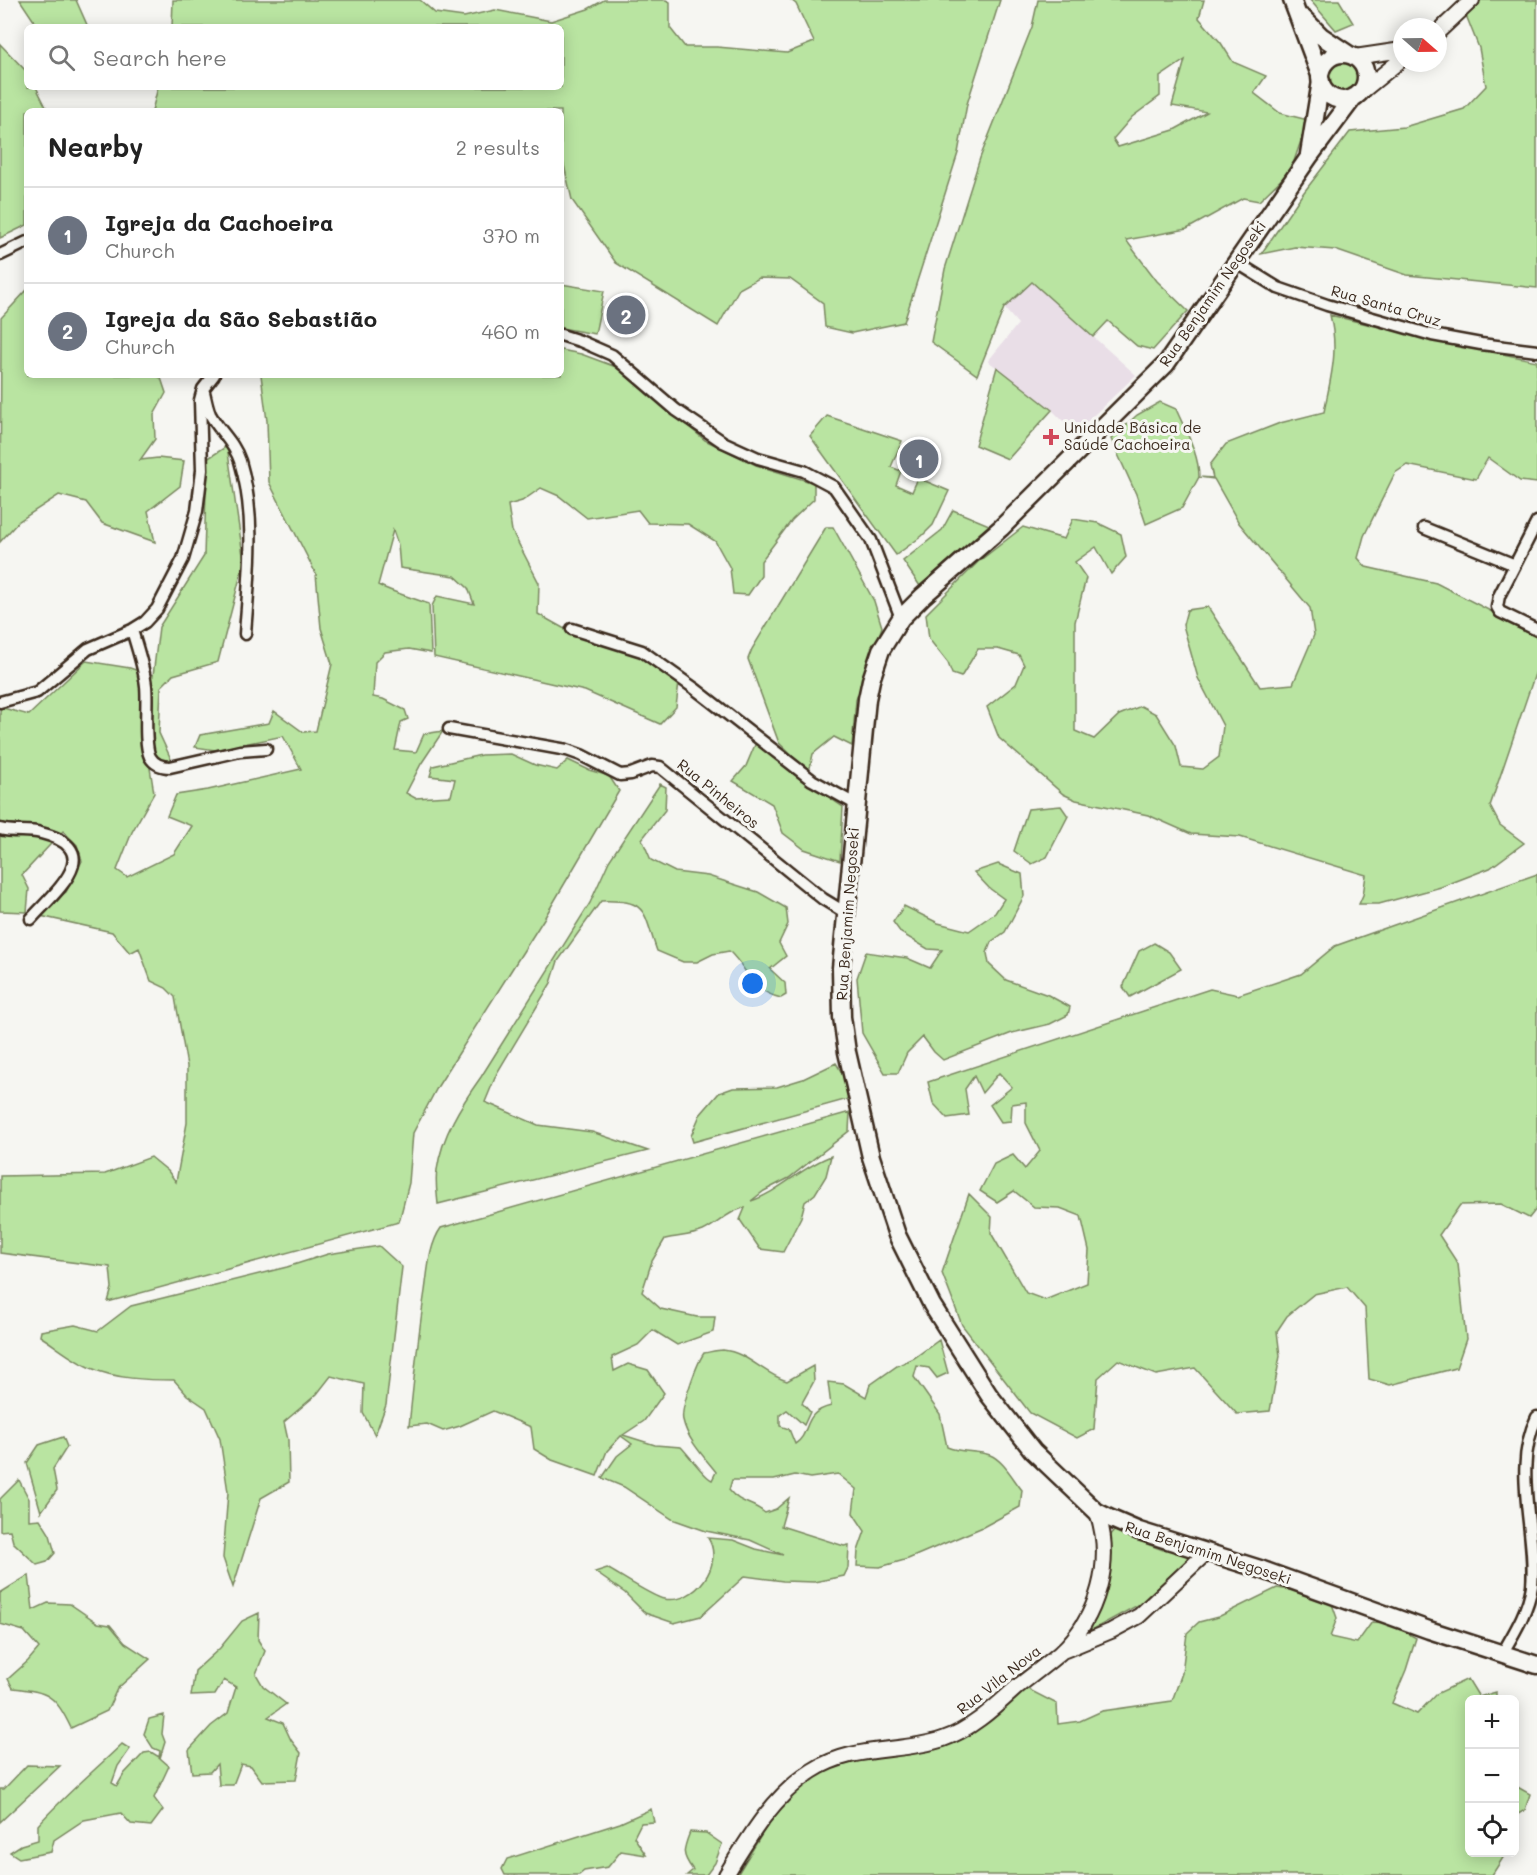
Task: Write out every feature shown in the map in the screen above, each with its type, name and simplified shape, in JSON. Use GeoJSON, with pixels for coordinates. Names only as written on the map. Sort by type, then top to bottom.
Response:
{"type":"FeatureCollection","features":[{"type":"Feature","properties":{"kind":"main road","name":"Rua Benjamim Negoseki"},"geometry":{"type":"LineString","coordinates":[[1294,6],[1321,36],[1352,56]]}},
{"type":"Feature","properties":{"kind":"main road","name":"Rua Benjamim Negoseki"},"geometry":{"type":"LineString","coordinates":[[1294,6],[1321,78],[1309,157]]}},
{"type":"Feature","properties":{"kind":"main road"},"geometry":{"type":"LineString","coordinates":[[1336,55],[1352,56],[1360,61],[1366,74],[1366,81],[1357,95],[1347,99],[1333,98],[1328,94],[1321,78],[1325,63],[1336,55]]}},
{"type":"Feature","properties":{"kind":"main road","name":"Rua Benjamim Negoseki"},"geometry":{"type":"LineString","coordinates":[[1357,95],[1309,157],[1179,346],[1153,378],[1001,528],[923,596],[890,633],[881,650],[871,680],[846,913],[841,990],[842,1017],[847,1052],[871,1157],[897,1235],[932,1305],[995,1402],[1034,1451],[1097,1512],[1139,1531],[1537,1665]]}},
{"type":"Feature","properties":{"kind":"street"},"geometry":{"type":"LineString","coordinates":[[1447,24],[1472,0]]}},
{"type":"Feature","properties":{"kind":"street"},"geometry":{"type":"LineString","coordinates":[[1352,56],[1393,51]]}},
{"type":"Feature","properties":{"kind":"street"},"geometry":{"type":"LineString","coordinates":[[1357,95],[1393,66]]}},
{"type":"Feature","properties":{"kind":"street"},"geometry":{"type":"LineString","coordinates":[[0,255],[24,243]]}},
{"type":"Feature","properties":{"kind":"street","name":"Rua Santa Cruz"},"geometry":{"type":"LineString","coordinates":[[1236,262],[1258,278],[1278,288],[1327,305],[1432,335],[1537,351]]}},
{"type":"Feature","properties":{"kind":"street"},"geometry":{"type":"LineString","coordinates":[[564,336],[580,340],[612,355],[676,410],[717,438],[758,458],[804,471],[834,488],[871,540],[901,618]]}},
{"type":"Feature","properties":{"kind":"street"},"geometry":{"type":"LineString","coordinates":[[0,702],[37,692],[88,649],[132,630],[145,622],[157,609],[168,590],[191,537],[201,487],[200,416],[203,389],[212,378]]}},
{"type":"Feature","properties":{"kind":"street"},"geometry":{"type":"LineString","coordinates":[[203,389],[211,416],[231,442],[240,459],[245,486],[252,539],[245,634]]}},
{"type":"Feature","properties":{"kind":"street"},"geometry":{"type":"LineString","coordinates":[[1537,522],[1499,596],[1497,608],[1500,612],[1537,630]]}},
{"type":"Feature","properties":{"kind":"street"},"geometry":{"type":"LineString","coordinates":[[1424,528],[1515,565]]}},
{"type":"Feature","properties":{"kind":"street"},"geometry":{"type":"LineString","coordinates":[[572,629],[642,651],[694,688],[812,780],[857,805]]}},
{"type":"Feature","properties":{"kind":"street"},"geometry":{"type":"LineString","coordinates":[[132,630],[146,686],[147,746],[154,762],[170,768],[240,751],[266,748]]}},
{"type":"Feature","properties":{"kind":"street","name":"Rua Pinheiros"},"geometry":{"type":"LineString","coordinates":[[449,729],[567,750],[581,754],[620,775],[652,766],[660,767],[823,898],[846,913]]}},
{"type":"Feature","properties":{"kind":"street"},"geometry":{"type":"LineString","coordinates":[[0,829],[39,832],[51,836],[71,849],[75,858],[67,879],[30,919]]}},
{"type":"Feature","properties":{"kind":"street"},"geometry":{"type":"LineString","coordinates":[[1502,1654],[1527,1606],[1532,1587],[1533,1548],[1526,1459],[1528,1443],[1537,1417]]}},
{"type":"Feature","properties":{"kind":"street","name":"Rua Vila Nova"},"geometry":{"type":"LineString","coordinates":[[726,1875],[767,1815],[797,1782],[813,1770],[850,1754],[914,1746],[946,1738],[959,1732],[988,1712],[1060,1652],[1085,1622],[1096,1596],[1104,1561],[1102,1527],[1097,1512]]}},
{"type":"Feature","properties":{"kind":"street","name":"Rua Vila Nova"},"geometry":{"type":"LineString","coordinates":[[1060,1652],[1111,1631],[1139,1616],[1207,1552]]}},
{"type":"Feature","properties":{"kind":"shaded area"},"geometry":{"type":"Polygon","coordinates":[[[1032,282],[1136,375],[1075,433],[1052,410],[988,361],[1018,324],[1004,308],[1032,282]]]}},
{"type":"Feature","properties":{"kind":"green space"},"geometry":{"type":"Polygon","coordinates":[[[20,0],[76,0],[87,24],[36,24],[20,0]]]}},
{"type":"Feature","properties":{"kind":"green space"},"geometry":{"type":"Polygon","coordinates":[[[173,0],[420,0],[435,13],[464,17],[495,10],[551,21],[588,9],[604,0],[666,0],[670,2],[670,28],[685,47],[717,47],[787,53],[814,42],[796,4],[791,0],[1000,0],[967,104],[958,153],[904,322],[852,333],[825,327],[823,303],[790,279],[759,278],[739,289],[718,326],[616,263],[572,200],[564,165],[564,108],[153,108],[157,90],[564,90],[564,24],[172,24],[173,0]]]}},
{"type":"Feature","properties":{"kind":"green space"},"geometry":{"type":"Polygon","coordinates":[[[1038,0],[1204,0],[1199,18],[1221,43],[1233,62],[1266,76],[1254,93],[1280,113],[1308,120],[1291,170],[1259,201],[1243,198],[1187,229],[1126,240],[1157,281],[1188,311],[1153,350],[1137,346],[1108,321],[1093,337],[1032,282],[1004,308],[977,375],[931,342],[945,269],[980,158],[1032,27],[1038,0]],[[1185,60],[1160,77],[1160,96],[1132,117],[1113,139],[1118,147],[1174,130],[1207,112],[1172,106],[1185,60]]]}},
{"type":"Feature","properties":{"kind":"green space"},"geometry":{"type":"Polygon","coordinates":[[[1310,0],[1339,0],[1353,23],[1336,30],[1310,0]]]}},
{"type":"Feature","properties":{"kind":"green space"},"geometry":{"type":"Polygon","coordinates":[[[1460,0],[1537,0],[1537,288],[1407,275],[1335,250],[1295,247],[1261,254],[1301,196],[1350,132],[1404,127],[1464,109],[1486,86],[1479,48],[1460,0]]]}},
{"type":"Feature","properties":{"kind":"green space"},"geometry":{"type":"Polygon","coordinates":[[[0,44],[24,69],[24,90],[38,90],[46,108],[24,108],[24,226],[0,238],[0,44]]]}},
{"type":"Feature","properties":{"kind":"green space"},"geometry":{"type":"Polygon","coordinates":[[[1342,62],[1348,63],[1356,71],[1356,83],[1348,91],[1342,92],[1336,91],[1328,83],[1327,77],[1328,71],[1336,63],[1342,62]]]}},
{"type":"Feature","properties":{"kind":"green space"},"geometry":{"type":"Polygon","coordinates":[[[564,284],[604,291],[595,334],[564,329],[564,284]]]}},
{"type":"Feature","properties":{"kind":"green space"},"geometry":{"type":"Polygon","coordinates":[[[24,293],[24,378],[161,378],[166,393],[154,415],[155,439],[140,460],[158,458],[184,461],[180,486],[148,511],[155,542],[102,523],[86,502],[59,495],[19,521],[0,542],[1,318],[24,293]]]}},
{"type":"Feature","properties":{"kind":"green space"},"geometry":{"type":"Polygon","coordinates":[[[1330,315],[1424,338],[1537,361],[1537,483],[1520,481],[1488,458],[1476,479],[1407,465],[1395,473],[1364,536],[1358,558],[1366,567],[1436,583],[1537,635],[1537,668],[1490,806],[1500,825],[1524,843],[1490,868],[1441,887],[1379,904],[1359,904],[1366,875],[1240,837],[1191,834],[1148,815],[1076,800],[1063,794],[999,738],[987,707],[1016,684],[1024,665],[1019,655],[998,649],[978,649],[961,677],[952,674],[948,663],[929,639],[926,614],[978,562],[1023,527],[1064,539],[1073,519],[1098,523],[1121,534],[1126,557],[1111,574],[1096,547],[1075,562],[1086,578],[1075,622],[1075,731],[1094,739],[1119,715],[1141,706],[1156,714],[1176,746],[1181,767],[1203,769],[1219,757],[1223,726],[1198,678],[1183,625],[1187,610],[1208,607],[1260,687],[1293,684],[1314,635],[1310,608],[1239,523],[1214,479],[1199,477],[1213,478],[1210,465],[1226,444],[1280,423],[1324,412],[1334,352],[1330,315]]]}},
{"type":"Feature","properties":{"kind":"green space"},"geometry":{"type":"Polygon","coordinates":[[[564,351],[581,354],[616,367],[705,440],[756,465],[814,483],[814,499],[792,520],[761,561],[761,576],[748,595],[733,594],[730,568],[715,541],[688,524],[648,523],[638,510],[587,518],[559,496],[541,488],[522,501],[508,505],[512,531],[539,583],[538,614],[563,628],[629,650],[679,682],[676,707],[660,724],[585,691],[434,657],[432,606],[437,596],[474,604],[468,588],[455,576],[400,568],[398,545],[393,530],[378,585],[429,604],[431,653],[409,649],[385,652],[375,662],[373,697],[383,699],[405,710],[408,719],[401,722],[395,750],[416,752],[424,734],[443,731],[421,764],[406,793],[415,798],[451,796],[455,779],[430,776],[433,766],[481,755],[511,754],[535,765],[557,770],[568,760],[609,776],[619,791],[545,917],[438,1086],[413,1133],[409,1183],[399,1222],[108,1302],[112,1288],[110,1267],[0,1253],[0,1176],[105,1174],[151,1157],[168,1171],[176,1182],[187,1123],[187,1066],[175,997],[166,988],[151,981],[139,948],[130,953],[112,932],[36,915],[66,892],[82,861],[77,845],[63,831],[22,875],[29,889],[27,912],[0,911],[0,709],[29,715],[86,661],[130,668],[153,676],[159,627],[204,556],[207,459],[227,446],[244,562],[218,662],[173,675],[161,687],[159,733],[171,759],[150,768],[154,793],[132,832],[117,870],[127,877],[174,854],[192,826],[167,816],[176,795],[301,769],[283,736],[215,750],[195,747],[200,735],[269,723],[274,711],[303,732],[316,731],[332,664],[321,628],[316,574],[269,482],[267,421],[261,378],[564,378],[564,351]]]}},
{"type":"Feature","properties":{"kind":"green space"},"geometry":{"type":"Polygon","coordinates":[[[997,367],[1052,410],[1008,459],[975,445],[997,367]]]}},
{"type":"Feature","properties":{"kind":"green space"},"geometry":{"type":"Polygon","coordinates":[[[1160,402],[1176,409],[1194,450],[1199,477],[1182,508],[1146,524],[1136,494],[1111,439],[1137,415],[1160,402]]]}},
{"type":"Feature","properties":{"kind":"green space"},"geometry":{"type":"Polygon","coordinates":[[[827,416],[902,441],[891,467],[901,471],[896,485],[912,492],[918,478],[949,491],[933,525],[896,555],[810,436],[827,416]]]}},
{"type":"Feature","properties":{"kind":"green space"},"geometry":{"type":"Polygon","coordinates":[[[953,510],[989,525],[920,586],[903,561],[942,530],[953,510]]]}},
{"type":"Feature","properties":{"kind":"green space"},"geometry":{"type":"Polygon","coordinates":[[[826,527],[833,527],[874,601],[882,627],[856,700],[852,746],[834,737],[813,754],[809,772],[779,743],[748,659],[826,527]]]}},
{"type":"Feature","properties":{"kind":"green space"},"geometry":{"type":"Polygon","coordinates":[[[757,740],[796,775],[843,807],[840,861],[804,849],[783,833],[772,804],[733,781],[746,766],[757,740]]]}},
{"type":"Feature","properties":{"kind":"green space"},"geometry":{"type":"Polygon","coordinates":[[[660,784],[666,787],[665,810],[642,839],[651,860],[675,872],[708,876],[758,892],[786,908],[788,924],[779,943],[786,956],[770,969],[785,983],[786,995],[781,998],[762,990],[729,951],[713,954],[697,962],[683,962],[657,951],[642,911],[628,902],[601,901],[558,961],[551,983],[497,1073],[485,1102],[538,1125],[592,1132],[648,1151],[438,1204],[437,1170],[443,1145],[453,1121],[590,903],[609,861],[660,784]]]}},
{"type":"Feature","properties":{"kind":"green space"},"geometry":{"type":"Polygon","coordinates":[[[1061,806],[1068,816],[1047,857],[1032,864],[1014,851],[1028,809],[1061,806]]]}},
{"type":"Feature","properties":{"kind":"green space"},"geometry":{"type":"Polygon","coordinates":[[[998,864],[1022,874],[1024,896],[1005,932],[991,942],[987,953],[989,964],[1006,980],[1048,995],[1070,1007],[1068,1015],[1050,1024],[1012,1033],[943,1060],[923,1037],[907,1053],[898,1073],[885,1073],[862,1033],[857,978],[866,952],[907,958],[930,968],[942,950],[928,949],[901,933],[893,922],[904,906],[938,923],[969,931],[995,913],[1004,899],[989,888],[974,872],[998,864]]]}},
{"type":"Feature","properties":{"kind":"green space"},"geometry":{"type":"Polygon","coordinates":[[[1537,874],[1537,1208],[1529,1218],[1501,1204],[1460,1205],[1439,1235],[1458,1264],[1466,1339],[1456,1368],[1390,1385],[1369,1379],[1365,1308],[1347,1287],[1314,1294],[1287,1316],[1277,1331],[1280,1356],[1270,1411],[1237,1414],[1195,1368],[1156,1375],[1118,1360],[1098,1378],[1094,1429],[1077,1438],[1030,1413],[962,1325],[942,1273],[969,1194],[992,1217],[991,1233],[1026,1293],[1045,1300],[1087,1283],[1089,1250],[1081,1216],[1060,1208],[1034,1207],[1014,1191],[997,1202],[980,1191],[994,1164],[1013,1155],[1025,1169],[1040,1151],[1026,1123],[1026,1102],[1012,1104],[1011,1121],[1001,1122],[990,1105],[1012,1087],[999,1073],[982,1093],[974,1076],[965,1089],[969,1115],[947,1118],[933,1103],[928,1082],[1210,989],[1238,995],[1301,974],[1335,946],[1537,874]]]}},
{"type":"Feature","properties":{"kind":"green space"},"geometry":{"type":"Polygon","coordinates":[[[1154,943],[1169,952],[1181,969],[1130,997],[1123,987],[1139,951],[1154,943]]]}},
{"type":"Feature","properties":{"kind":"green space"},"geometry":{"type":"Polygon","coordinates":[[[836,1063],[847,1081],[848,1099],[693,1142],[691,1136],[700,1115],[719,1093],[733,1088],[777,1087],[803,1079],[836,1063]]]}},
{"type":"Feature","properties":{"kind":"green space"},"geometry":{"type":"Polygon","coordinates":[[[850,1112],[849,1131],[789,1178],[764,1191],[751,1201],[771,1192],[831,1156],[826,1176],[815,1194],[805,1202],[801,1217],[783,1252],[760,1249],[740,1220],[745,1208],[739,1209],[703,1231],[665,1239],[652,1261],[642,1292],[661,1309],[697,1317],[715,1317],[713,1332],[677,1345],[653,1330],[638,1345],[612,1357],[614,1371],[628,1364],[648,1370],[664,1393],[644,1421],[623,1435],[655,1445],[681,1447],[701,1471],[712,1480],[716,1472],[692,1441],[683,1420],[684,1406],[690,1386],[704,1353],[721,1350],[732,1352],[787,1381],[813,1366],[814,1381],[802,1403],[810,1412],[804,1425],[787,1410],[780,1415],[780,1426],[789,1429],[795,1444],[804,1434],[815,1413],[831,1406],[828,1382],[844,1384],[866,1397],[870,1385],[939,1340],[948,1373],[937,1378],[929,1368],[917,1366],[914,1377],[940,1414],[947,1447],[985,1453],[995,1457],[1008,1470],[1022,1490],[1020,1507],[983,1527],[908,1559],[880,1567],[857,1566],[858,1551],[865,1531],[853,1513],[856,1489],[838,1474],[810,1478],[795,1475],[774,1480],[732,1480],[729,1490],[733,1495],[765,1513],[776,1509],[789,1498],[781,1526],[844,1546],[849,1545],[848,1568],[844,1576],[814,1582],[745,1576],[701,1616],[674,1623],[645,1613],[625,1593],[595,1572],[607,1568],[652,1595],[664,1599],[675,1599],[686,1596],[696,1589],[710,1570],[713,1559],[708,1538],[733,1540],[756,1549],[783,1555],[750,1540],[706,1531],[672,1519],[624,1487],[602,1478],[617,1456],[632,1444],[621,1436],[607,1451],[597,1476],[552,1460],[534,1449],[531,1427],[493,1411],[443,1431],[427,1424],[409,1426],[428,1266],[431,1250],[441,1228],[850,1112]]]}},
{"type":"Feature","properties":{"kind":"green space"},"geometry":{"type":"Polygon","coordinates":[[[379,1246],[402,1267],[386,1405],[375,1435],[363,1413],[364,1384],[331,1376],[317,1394],[284,1422],[288,1440],[289,1482],[261,1498],[233,1587],[223,1558],[228,1492],[220,1439],[206,1408],[187,1395],[174,1380],[121,1377],[84,1365],[40,1336],[41,1331],[75,1325],[98,1331],[131,1306],[287,1267],[328,1254],[379,1246]]]}},
{"type":"Feature","properties":{"kind":"green space"},"geometry":{"type":"Polygon","coordinates":[[[63,1437],[67,1447],[53,1469],[57,1490],[41,1512],[27,1463],[39,1445],[63,1437]]]}},
{"type":"Feature","properties":{"kind":"green space"},"geometry":{"type":"Polygon","coordinates":[[[19,1480],[29,1499],[29,1520],[40,1519],[50,1535],[55,1553],[47,1562],[37,1565],[13,1542],[10,1530],[0,1531],[0,1499],[19,1480]]]}},
{"type":"Feature","properties":{"kind":"green space"},"geometry":{"type":"Polygon","coordinates":[[[1120,1529],[1163,1550],[1173,1547],[1194,1554],[1138,1605],[1090,1631],[1107,1585],[1110,1536],[1114,1531],[1120,1529]]]}},
{"type":"Feature","properties":{"kind":"green space"},"geometry":{"type":"Polygon","coordinates":[[[29,1575],[33,1610],[48,1603],[70,1604],[98,1623],[110,1625],[125,1643],[150,1659],[117,1689],[107,1711],[71,1728],[60,1708],[50,1697],[35,1691],[13,1688],[8,1679],[39,1648],[24,1631],[0,1624],[0,1593],[29,1575]]]}},
{"type":"Feature","properties":{"kind":"green space"},"geometry":{"type":"Polygon","coordinates":[[[1277,1588],[1316,1594],[1332,1604],[1337,1618],[1330,1637],[1357,1643],[1372,1622],[1390,1623],[1416,1638],[1392,1703],[1417,1714],[1436,1694],[1468,1679],[1478,1695],[1465,1695],[1465,1857],[1503,1857],[1492,1875],[737,1875],[770,1821],[800,1789],[834,1764],[938,1747],[1024,1687],[1057,1704],[1058,1724],[1080,1721],[1102,1711],[1172,1701],[1182,1673],[1187,1633],[1199,1622],[1218,1617],[1277,1588]]]}},
{"type":"Feature","properties":{"kind":"green space"},"geometry":{"type":"Polygon","coordinates":[[[259,1613],[258,1640],[265,1651],[256,1674],[263,1686],[286,1704],[268,1717],[283,1723],[291,1740],[301,1753],[296,1780],[262,1781],[251,1766],[241,1764],[233,1785],[219,1785],[217,1764],[210,1772],[192,1773],[189,1750],[211,1726],[228,1713],[236,1687],[224,1680],[215,1695],[191,1696],[195,1671],[220,1648],[242,1621],[259,1613]]]}},
{"type":"Feature","properties":{"kind":"green space"},"geometry":{"type":"Polygon","coordinates":[[[164,1715],[162,1734],[165,1742],[160,1758],[169,1766],[154,1798],[163,1810],[151,1826],[131,1824],[121,1813],[84,1820],[54,1840],[51,1852],[19,1858],[10,1852],[21,1845],[38,1840],[38,1825],[122,1744],[130,1749],[118,1766],[112,1783],[117,1786],[124,1774],[144,1753],[151,1752],[159,1757],[160,1751],[153,1748],[144,1734],[149,1719],[164,1715]]]}},
{"type":"Feature","properties":{"kind":"green space"},"geometry":{"type":"Polygon","coordinates":[[[27,1765],[60,1766],[0,1822],[0,1789],[4,1789],[27,1765]]]}},
{"type":"Feature","properties":{"kind":"green space"},"geometry":{"type":"Polygon","coordinates":[[[1519,1788],[1530,1794],[1525,1810],[1519,1814],[1519,1788]]]}},
{"type":"Feature","properties":{"kind":"green space"},"geometry":{"type":"Polygon","coordinates":[[[651,1809],[654,1822],[641,1823],[634,1837],[646,1855],[621,1851],[608,1867],[584,1871],[579,1875],[505,1875],[502,1869],[507,1859],[620,1823],[651,1809]]]}},
{"type":"Feature","properties":{"kind":"green space"},"geometry":{"type":"Polygon","coordinates":[[[690,1832],[706,1833],[722,1844],[715,1863],[706,1875],[687,1875],[693,1870],[684,1852],[690,1832]]]}},
{"type":"Feature","properties":{"kind":"place","name":"Igreja da São Sebastião"},"geometry":{"type":"Point","coordinates":[626,315]}},
{"type":"Feature","properties":{"kind":"place","name":"Unidade Básica de Saúde Cachoeira"},"geometry":{"type":"Point","coordinates":[1051,437]}},
{"type":"Feature","properties":{"kind":"place","name":"Igreja da Cachoeira"},"geometry":{"type":"Point","coordinates":[919,459]}}]}
